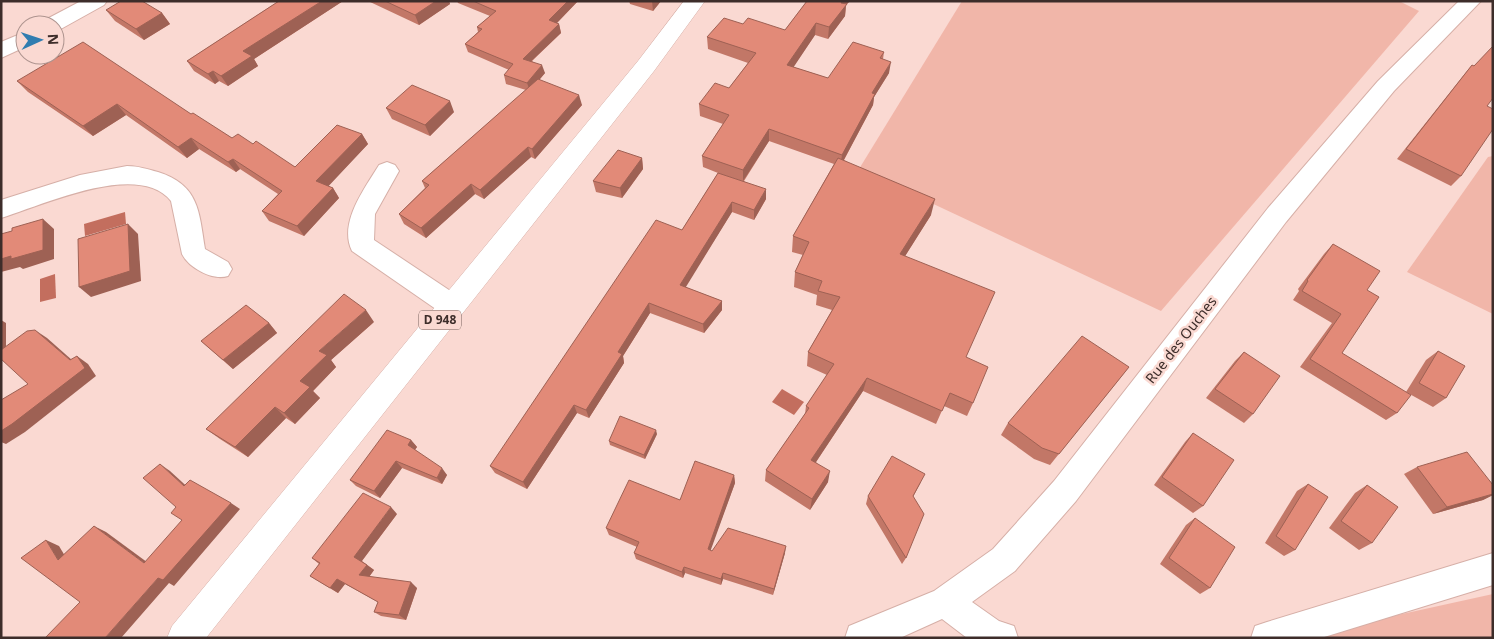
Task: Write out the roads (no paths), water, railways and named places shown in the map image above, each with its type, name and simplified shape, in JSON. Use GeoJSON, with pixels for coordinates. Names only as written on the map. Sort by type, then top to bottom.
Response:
{"type":"FeatureCollection","features":[{"type":"Feature","properties":{"kind":"main road","name":"D 948"},"geometry":{"type":"LineString","coordinates":[[184,638],[646,66],[695,1]]}},
{"type":"Feature","properties":{"kind":"street"},"geometry":{"type":"LineString","coordinates":[[65,18],[97,1]]}},
{"type":"Feature","properties":{"kind":"street","name":"Rue des Ouches"},"geometry":{"type":"LineString","coordinates":[[861,638],[945,602],[1004,560],[1046,512],[1277,215],[1386,86],[1470,1]]}},
{"type":"Feature","properties":{"kind":"street"},"geometry":{"type":"LineString","coordinates":[[1,51],[15,44]]}},
{"type":"Feature","properties":{"kind":"street"},"geometry":{"type":"LineString","coordinates":[[387,171],[363,214],[361,244],[452,306]]}},
{"type":"Feature","properties":{"kind":"street"},"geometry":{"type":"LineString","coordinates":[[1,208],[102,179],[128,175],[150,178],[177,192],[186,211],[194,254],[219,269]]}},
{"type":"Feature","properties":{"kind":"street"},"geometry":{"type":"LineString","coordinates":[[1267,638],[1493,569]]}},
{"type":"Feature","properties":{"kind":"street"},"geometry":{"type":"LineString","coordinates":[[945,602],[991,634],[1002,638]]}}]}
